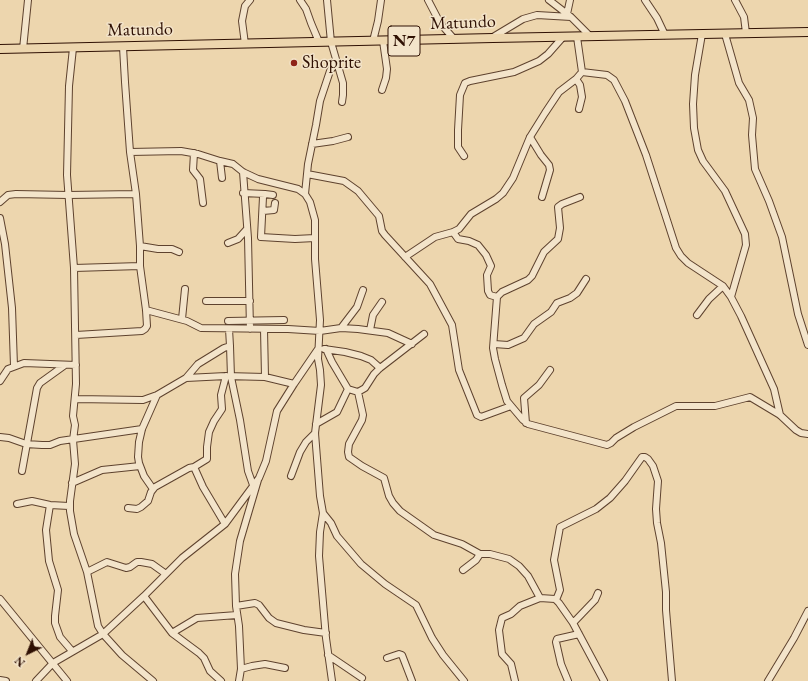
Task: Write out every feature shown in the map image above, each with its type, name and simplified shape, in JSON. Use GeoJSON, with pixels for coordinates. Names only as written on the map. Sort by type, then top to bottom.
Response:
{"type":"FeatureCollection","features":[{"type":"Feature","properties":{"kind":"main road","name":"Matundo"},"geometry":{"type":"LineString","coordinates":[[0,49],[808,32]]}},
{"type":"Feature","properties":{"kind":"street"},"geometry":{"type":"LineString","coordinates":[[23,49],[28,0]]}},
{"type":"Feature","properties":{"kind":"street"},"geometry":{"type":"LineString","coordinates":[[245,44],[242,21],[245,6],[250,0]]}},
{"type":"Feature","properties":{"kind":"street"},"geometry":{"type":"LineString","coordinates":[[300,0],[306,9],[319,42]]}},
{"type":"Feature","properties":{"kind":"street"},"geometry":{"type":"LineString","coordinates":[[327,0],[331,42],[343,83],[342,102]]}},
{"type":"Feature","properties":{"kind":"street"},"geometry":{"type":"LineString","coordinates":[[373,41],[381,0]]}},
{"type":"Feature","properties":{"kind":"street"},"geometry":{"type":"LineString","coordinates":[[428,0],[440,23],[454,40]]}},
{"type":"Feature","properties":{"kind":"street"},"geometry":{"type":"LineString","coordinates":[[549,0],[590,36]]}},
{"type":"Feature","properties":{"kind":"street"},"geometry":{"type":"LineString","coordinates":[[569,16],[570,0]]}},
{"type":"Feature","properties":{"kind":"street"},"geometry":{"type":"LineString","coordinates":[[645,0],[657,18],[664,35]]}},
{"type":"Feature","properties":{"kind":"street"},"geometry":{"type":"LineString","coordinates":[[735,0],[744,17],[746,34]]}},
{"type":"Feature","properties":{"kind":"street"},"geometry":{"type":"LineString","coordinates":[[493,38],[529,16],[569,16]]}},
{"type":"Feature","properties":{"kind":"street"},"geometry":{"type":"LineString","coordinates":[[702,34],[692,104],[698,150],[703,161],[725,191],[745,234],[746,240],[746,245],[731,297]]}},
{"type":"Feature","properties":{"kind":"street"},"geometry":{"type":"LineString","coordinates":[[725,34],[739,83],[749,100],[753,118],[752,135],[755,169],[769,201],[782,237],[798,314],[808,345]]}},
{"type":"Feature","properties":{"kind":"street"},"geometry":{"type":"LineString","coordinates":[[464,156],[458,147],[458,130],[460,95],[465,83],[514,72],[538,61],[548,54],[562,37]]}},
{"type":"Feature","properties":{"kind":"street"},"geometry":{"type":"LineString","coordinates":[[405,257],[435,237],[453,232],[462,227],[471,214],[503,193],[513,178],[530,137],[557,95],[576,80],[582,72],[577,37]]}},
{"type":"Feature","properties":{"kind":"street"},"geometry":{"type":"LineString","coordinates":[[382,90],[387,69],[383,41]]}},
{"type":"Feature","properties":{"kind":"street"},"geometry":{"type":"LineString","coordinates":[[76,335],[144,330],[147,326],[140,266],[136,194],[130,152],[124,82],[124,47]]}},
{"type":"Feature","properties":{"kind":"street"},"geometry":{"type":"LineString","coordinates":[[73,48],[67,129],[68,195],[74,268],[76,335],[75,399],[73,414],[75,425],[73,440],[75,464],[70,506],[74,534],[87,572],[96,620],[103,634],[122,654],[153,681]]}},
{"type":"Feature","properties":{"kind":"street"},"geometry":{"type":"LineString","coordinates":[[305,194],[308,164],[320,101],[330,72],[336,62]]}},
{"type":"Feature","properties":{"kind":"street"},"geometry":{"type":"LineString","coordinates":[[582,72],[607,75],[614,80],[625,101],[646,155],[676,248],[688,263],[722,286],[731,297],[774,389],[780,415]]}},
{"type":"Feature","properties":{"kind":"street"},"geometry":{"type":"LineString","coordinates":[[576,80],[580,85],[582,97],[579,109]]}},
{"type":"Feature","properties":{"kind":"street"},"geometry":{"type":"LineString","coordinates":[[312,144],[348,137]]}},
{"type":"Feature","properties":{"kind":"street"},"geometry":{"type":"LineString","coordinates":[[530,137],[549,165],[550,170],[542,197]]}},
{"type":"Feature","properties":{"kind":"street"},"geometry":{"type":"LineString","coordinates":[[130,152],[182,151],[233,164],[243,172],[258,179],[298,189],[305,194],[313,211],[315,220],[315,259],[320,331],[318,348],[320,385],[315,433],[320,496],[323,512],[319,556],[328,655],[332,681]]}},
{"type":"Feature","properties":{"kind":"street"},"geometry":{"type":"LineString","coordinates":[[194,153],[193,170],[200,179],[203,203]]}},
{"type":"Feature","properties":{"kind":"street"},"geometry":{"type":"LineString","coordinates":[[220,161],[222,178]]}},
{"type":"Feature","properties":{"kind":"street"},"geometry":{"type":"LineString","coordinates":[[243,172],[243,193],[247,229],[250,329]]}},
{"type":"Feature","properties":{"kind":"street"},"geometry":{"type":"LineString","coordinates":[[307,174],[344,181],[358,191],[379,216],[382,231],[385,235],[430,284],[452,325],[459,370],[477,415],[481,417],[511,406]]}},
{"type":"Feature","properties":{"kind":"street"},"geometry":{"type":"LineString","coordinates":[[243,193],[273,195]]}},
{"type":"Feature","properties":{"kind":"street"},"geometry":{"type":"LineString","coordinates":[[0,202],[8,195],[16,194],[136,194]]}},
{"type":"Feature","properties":{"kind":"street"},"geometry":{"type":"LineString","coordinates":[[265,194],[263,197],[263,211],[260,224],[260,236],[262,238],[315,238]]}},
{"type":"Feature","properties":{"kind":"street"},"geometry":{"type":"LineString","coordinates":[[580,197],[558,207],[560,228],[558,239],[544,252],[532,276],[528,280],[502,292],[498,297],[494,355],[507,401],[526,423],[607,445],[634,427],[678,406],[714,406],[750,397],[780,415],[796,430],[808,434]]}},
{"type":"Feature","properties":{"kind":"street"},"geometry":{"type":"LineString","coordinates":[[263,211],[274,210],[275,203]]}},
{"type":"Feature","properties":{"kind":"street"},"geometry":{"type":"LineString","coordinates":[[0,218],[5,244],[12,308],[11,368],[0,381]]}},
{"type":"Feature","properties":{"kind":"street"},"geometry":{"type":"LineString","coordinates":[[228,243],[238,240],[247,229]]}},
{"type":"Feature","properties":{"kind":"street"},"geometry":{"type":"LineString","coordinates":[[453,232],[458,239],[469,241],[478,245],[486,255],[491,266],[487,276],[488,291],[490,295],[498,297]]}},
{"type":"Feature","properties":{"kind":"street"},"geometry":{"type":"LineString","coordinates":[[140,246],[179,252]]}},
{"type":"Feature","properties":{"kind":"street"},"geometry":{"type":"LineString","coordinates":[[74,268],[140,266]]}},
{"type":"Feature","properties":{"kind":"street"},"geometry":{"type":"LineString","coordinates":[[494,344],[508,345],[524,338],[534,324],[551,312],[557,303],[570,298],[577,293],[586,279]]}},
{"type":"Feature","properties":{"kind":"street"},"geometry":{"type":"LineString","coordinates":[[697,316],[709,299],[722,286]]}},
{"type":"Feature","properties":{"kind":"street"},"geometry":{"type":"LineString","coordinates":[[182,319],[185,289]]}},
{"type":"Feature","properties":{"kind":"street"},"geometry":{"type":"LineString","coordinates":[[341,328],[357,307],[363,290]]}},
{"type":"Feature","properties":{"kind":"street"},"geometry":{"type":"LineString","coordinates":[[206,302],[250,301]]}},
{"type":"Feature","properties":{"kind":"street"},"geometry":{"type":"LineString","coordinates":[[370,330],[373,315],[382,302]]}},
{"type":"Feature","properties":{"kind":"street"},"geometry":{"type":"LineString","coordinates":[[146,310],[189,321],[200,328],[320,331],[341,328],[370,330],[392,334],[412,344]]}},
{"type":"Feature","properties":{"kind":"street"},"geometry":{"type":"LineString","coordinates":[[228,321],[284,320]]}},
{"type":"Feature","properties":{"kind":"street"},"geometry":{"type":"LineString","coordinates":[[229,329],[229,377],[240,420],[248,471],[253,485]]}},
{"type":"Feature","properties":{"kind":"street"},"geometry":{"type":"LineString","coordinates":[[264,329],[265,377]]}},
{"type":"Feature","properties":{"kind":"street"},"geometry":{"type":"LineString","coordinates":[[326,349],[348,389],[358,392],[365,388],[380,368],[424,334]]}},
{"type":"Feature","properties":{"kind":"street"},"geometry":{"type":"LineString","coordinates":[[75,399],[143,400],[157,395],[186,378],[198,364],[230,346]]}},
{"type":"Feature","properties":{"kind":"street"},"geometry":{"type":"LineString","coordinates":[[318,348],[361,356],[371,360],[380,368]]}},
{"type":"Feature","properties":{"kind":"street"},"geometry":{"type":"LineString","coordinates":[[239,681],[241,669],[236,606],[236,574],[239,545],[259,478],[266,461],[277,411],[318,348]]}},
{"type":"Feature","properties":{"kind":"street"},"geometry":{"type":"LineString","coordinates":[[0,368],[11,368],[29,362],[76,365]]}},
{"type":"Feature","properties":{"kind":"street"},"geometry":{"type":"LineString","coordinates":[[22,471],[37,388],[40,383],[65,365]]}},
{"type":"Feature","properties":{"kind":"street"},"geometry":{"type":"LineString","coordinates":[[526,423],[524,398],[539,385],[550,370]]}},
{"type":"Feature","properties":{"kind":"street"},"geometry":{"type":"LineString","coordinates":[[128,508],[137,509],[141,507],[148,502],[153,489],[189,468],[207,460],[209,432],[222,409],[221,395],[229,377]]}},
{"type":"Feature","properties":{"kind":"street"},"geometry":{"type":"LineString","coordinates":[[186,378],[265,377],[294,384]]}},
{"type":"Feature","properties":{"kind":"street"},"geometry":{"type":"LineString","coordinates":[[316,424],[337,412],[348,389]]}},
{"type":"Feature","properties":{"kind":"street"},"geometry":{"type":"LineString","coordinates":[[358,392],[363,415],[362,420],[349,444],[349,457],[384,478],[389,496],[393,503],[400,510],[434,535],[462,544],[480,554],[490,554],[509,559],[519,566],[528,576],[540,598]]}},
{"type":"Feature","properties":{"kind":"street"},"geometry":{"type":"LineString","coordinates":[[153,489],[146,480],[140,466],[138,456],[142,429],[157,395]]}},
{"type":"Feature","properties":{"kind":"street"},"geometry":{"type":"LineString","coordinates":[[0,437],[9,438],[26,444],[50,445],[60,441],[142,429]]}},
{"type":"Feature","properties":{"kind":"street"},"geometry":{"type":"LineString","coordinates":[[291,476],[300,452],[315,433]]}},
{"type":"Feature","properties":{"kind":"street"},"geometry":{"type":"LineString","coordinates":[[556,600],[560,590],[554,560],[560,527],[596,509],[610,498],[625,481],[642,457],[648,458],[653,466],[658,481],[656,516],[666,592],[666,610],[672,681]]}},
{"type":"Feature","properties":{"kind":"street"},"geometry":{"type":"LineString","coordinates":[[72,483],[102,470],[140,466]]}},
{"type":"Feature","properties":{"kind":"street"},"geometry":{"type":"LineString","coordinates":[[194,467],[203,487],[225,524]]}},
{"type":"Feature","properties":{"kind":"street"},"geometry":{"type":"LineString","coordinates":[[36,681],[53,663],[103,634],[182,558],[225,524],[259,478]]}},
{"type":"Feature","properties":{"kind":"street"},"geometry":{"type":"LineString","coordinates":[[17,504],[32,501],[50,505],[70,506]]}},
{"type":"Feature","properties":{"kind":"street"},"geometry":{"type":"LineString","coordinates":[[50,505],[46,530],[48,561],[58,590],[55,623],[60,636],[72,651]]}},
{"type":"Feature","properties":{"kind":"street"},"geometry":{"type":"LineString","coordinates":[[323,512],[331,523],[337,536],[361,564],[385,584],[416,605],[432,638],[443,655],[464,681]]}},
{"type":"Feature","properties":{"kind":"street"},"geometry":{"type":"LineString","coordinates":[[463,570],[473,563],[480,554]]}},
{"type":"Feature","properties":{"kind":"street"},"geometry":{"type":"LineString","coordinates":[[87,572],[107,562],[126,568],[135,563],[141,562],[152,564],[166,574]]}},
{"type":"Feature","properties":{"kind":"street"},"geometry":{"type":"LineString","coordinates":[[573,623],[595,600],[598,593]]}},
{"type":"Feature","properties":{"kind":"street"},"geometry":{"type":"LineString","coordinates":[[144,596],[172,633],[199,653],[204,658],[210,671],[221,681]]}},
{"type":"Feature","properties":{"kind":"street"},"geometry":{"type":"LineString","coordinates":[[515,681],[511,664],[502,654],[499,630],[502,618],[511,614],[520,606],[540,598],[556,600],[573,623],[604,681]]}},
{"type":"Feature","properties":{"kind":"street"},"geometry":{"type":"LineString","coordinates":[[0,599],[67,681]]}},
{"type":"Feature","properties":{"kind":"street"},"geometry":{"type":"LineString","coordinates":[[236,606],[257,604],[269,618],[276,623],[304,630],[326,633]]}},
{"type":"Feature","properties":{"kind":"street"},"geometry":{"type":"LineString","coordinates":[[768,681],[794,638],[808,611]]}},
{"type":"Feature","properties":{"kind":"street"},"geometry":{"type":"LineString","coordinates":[[172,633],[197,618],[237,615]]}},
{"type":"Feature","properties":{"kind":"street"},"geometry":{"type":"LineString","coordinates":[[568,681],[561,664],[556,642],[557,639],[579,634]]}},
{"type":"Feature","properties":{"kind":"street"},"geometry":{"type":"LineString","coordinates":[[387,658],[401,654],[412,681]]}},
{"type":"Feature","properties":{"kind":"street"},"geometry":{"type":"LineString","coordinates":[[328,655],[362,678]]}},
{"type":"Feature","properties":{"kind":"street"},"geometry":{"type":"LineString","coordinates":[[241,669],[265,664],[285,668]]}},
{"type":"Feature","properties":{"kind":"street"},"geometry":{"type":"LineString","coordinates":[[0,680],[6,681]]}},
{"type":"Feature","properties":{"kind":"place","name":"Shoprite"},"geometry":{"type":"Point","coordinates":[294,63]}}]}
